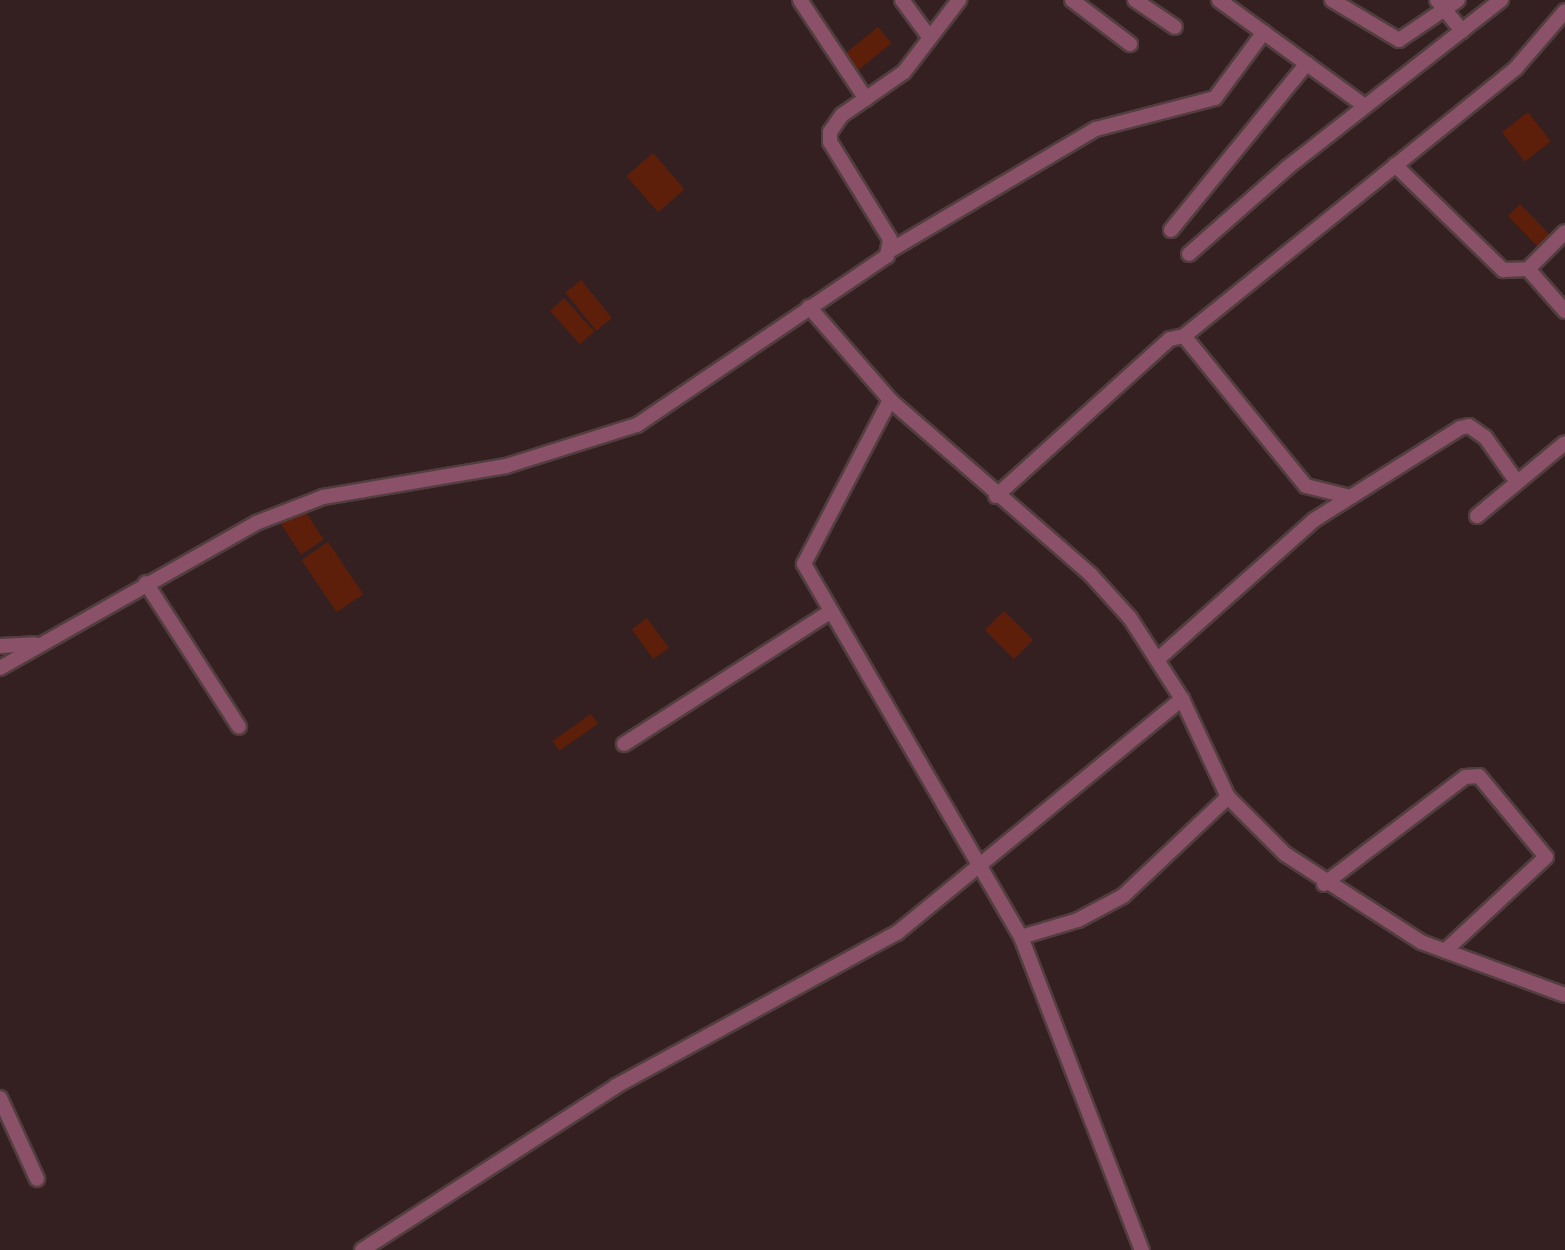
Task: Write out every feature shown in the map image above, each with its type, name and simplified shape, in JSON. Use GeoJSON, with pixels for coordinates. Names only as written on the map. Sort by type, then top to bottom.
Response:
{"type":"FeatureCollection","features":[{"type":"Feature","properties":{"kind":"street"},"geometry":{"type":"LineString","coordinates":[[800,0],[866,99]]}},
{"type":"Feature","properties":{"kind":"street"},"geometry":{"type":"LineString","coordinates":[[902,0],[930,38]]}},
{"type":"Feature","properties":{"kind":"street"},"geometry":{"type":"LineString","coordinates":[[891,250],[830,142],[833,123],[904,72],[959,0]]}},
{"type":"Feature","properties":{"kind":"street"},"geometry":{"type":"LineString","coordinates":[[1072,0],[1130,44]]}},
{"type":"Feature","properties":{"kind":"street"},"geometry":{"type":"LineString","coordinates":[[1135,0],[1175,27]]}},
{"type":"Feature","properties":{"kind":"street"},"geometry":{"type":"LineString","coordinates":[[1219,0],[1365,106]]}},
{"type":"Feature","properties":{"kind":"street"},"geometry":{"type":"LineString","coordinates":[[1332,0],[1399,40],[1448,3],[1462,31]]}},
{"type":"Feature","properties":{"kind":"street"},"geometry":{"type":"LineString","coordinates":[[1189,254],[1365,106],[1501,0]]}},
{"type":"Feature","properties":{"kind":"street"},"geometry":{"type":"LineString","coordinates":[[996,496],[1170,339],[1184,336],[1516,68],[1565,11]]}},
{"type":"Feature","properties":{"kind":"street"},"geometry":{"type":"LineString","coordinates":[[0,668],[35,644],[100,615],[146,583],[256,523],[323,497],[506,466],[637,425],[891,250],[1096,129],[1214,98],[1264,32]]}},
{"type":"Feature","properties":{"kind":"street"},"geometry":{"type":"LineString","coordinates":[[1171,230],[1307,63]]}},
{"type":"Feature","properties":{"kind":"street"},"geometry":{"type":"LineString","coordinates":[[1395,164],[1503,270],[1528,269],[1565,232]]}},
{"type":"Feature","properties":{"kind":"street"},"geometry":{"type":"LineString","coordinates":[[1528,269],[1565,311]]}},
{"type":"Feature","properties":{"kind":"street"},"geometry":{"type":"LineString","coordinates":[[809,307],[890,400],[996,496],[1091,575],[1158,659],[1182,699],[1228,797],[1324,884],[1378,920],[1446,951],[1565,995]]}},
{"type":"Feature","properties":{"kind":"street"},"geometry":{"type":"LineString","coordinates":[[1184,336],[1306,486],[1347,496]]}},
{"type":"Feature","properties":{"kind":"street"},"geometry":{"type":"LineString","coordinates":[[890,400],[807,554],[809,575],[1021,937],[1142,1250]]}},
{"type":"Feature","properties":{"kind":"street"},"geometry":{"type":"LineString","coordinates":[[1158,659],[1347,496],[1469,426],[1517,482]]}},
{"type":"Feature","properties":{"kind":"street"},"geometry":{"type":"LineString","coordinates":[[1477,516],[1564,446]]}},
{"type":"Feature","properties":{"kind":"street"},"geometry":{"type":"LineString","coordinates":[[146,583],[239,727]]}},
{"type":"Feature","properties":{"kind":"street"},"geometry":{"type":"LineString","coordinates":[[624,744],[831,611]]}},
{"type":"Feature","properties":{"kind":"street"},"geometry":{"type":"LineString","coordinates":[[0,646],[35,644]]}},
{"type":"Feature","properties":{"kind":"street"},"geometry":{"type":"LineString","coordinates":[[362,1250],[616,1086],[873,949],[979,867],[1182,699]]}},
{"type":"Feature","properties":{"kind":"street"},"geometry":{"type":"LineString","coordinates":[[1324,884],[1465,777],[1479,776],[1546,857],[1446,951]]}},
{"type":"Feature","properties":{"kind":"street"},"geometry":{"type":"LineString","coordinates":[[1021,937],[1078,920],[1124,896],[1228,797]]}},
{"type":"Feature","properties":{"kind":"street"},"geometry":{"type":"LineString","coordinates":[[0,1098],[37,1179]]}},
{"type":"Feature","properties":{"kind":"building"},"geometry":{"type":"Polygon","coordinates":[[[878,27],[891,43],[859,70],[845,53],[878,27]]]}},
{"type":"Feature","properties":{"kind":"building"},"geometry":{"type":"Polygon","coordinates":[[[1528,112],[1551,141],[1525,161],[1502,132],[1528,112]]]}},
{"type":"Feature","properties":{"kind":"building"},"geometry":{"type":"Polygon","coordinates":[[[653,153],[684,189],[658,212],[627,176],[653,153]]]}},
{"type":"Feature","properties":{"kind":"building"},"geometry":{"type":"Polygon","coordinates":[[[1520,204],[1551,236],[1539,248],[1508,216],[1520,204]]]}},
{"type":"Feature","properties":{"kind":"building"},"geometry":{"type":"Polygon","coordinates":[[[581,280],[612,318],[596,331],[565,293],[581,280]]]}},
{"type":"Feature","properties":{"kind":"building"},"geometry":{"type":"Polygon","coordinates":[[[564,298],[594,331],[580,344],[550,311],[564,298]]]}},
{"type":"Feature","properties":{"kind":"building"},"geometry":{"type":"Polygon","coordinates":[[[303,508],[324,540],[301,555],[280,523],[303,508]]]}},
{"type":"Feature","properties":{"kind":"building"},"geometry":{"type":"Polygon","coordinates":[[[328,542],[363,594],[337,612],[301,560],[328,542]]]}},
{"type":"Feature","properties":{"kind":"building"},"geometry":{"type":"Polygon","coordinates":[[[1004,611],[1033,640],[1014,659],[985,630],[1004,611]]]}},
{"type":"Feature","properties":{"kind":"building"},"geometry":{"type":"Polygon","coordinates":[[[647,618],[669,648],[653,659],[632,629],[647,618]]]}},
{"type":"Feature","properties":{"kind":"building"},"geometry":{"type":"Polygon","coordinates":[[[591,714],[598,724],[559,751],[552,741],[591,714]]]}}]}
